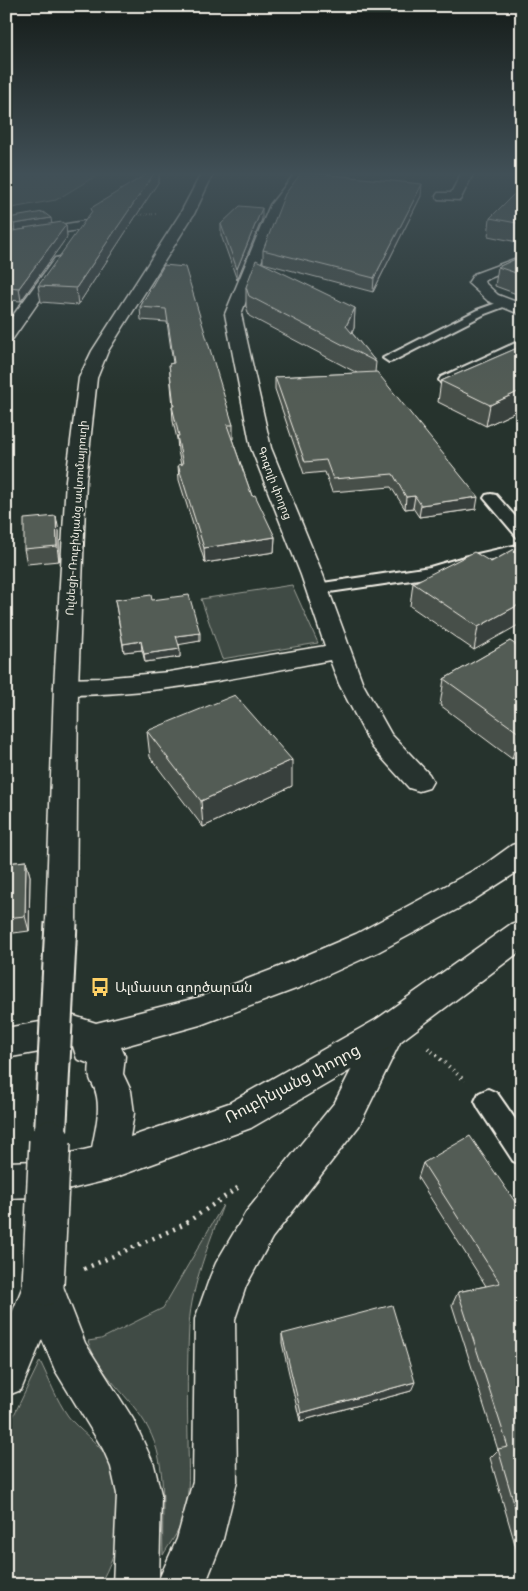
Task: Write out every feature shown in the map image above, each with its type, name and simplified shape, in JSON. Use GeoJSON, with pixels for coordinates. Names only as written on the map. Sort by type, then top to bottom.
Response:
{"type":"FeatureCollection","features":[{"type":"Feature","properties":{"kind":"street"},"geometry":{"type":"LineString","coordinates":[[6,337],[70,246]]}},
{"type":"Feature","properties":{"kind":"street","name":"Ուլնեցի-Ռուբինյանց ավտոմայրուղի"},"geometry":{"type":"LineString","coordinates":[[43,1285],[61,923],[66,687],[76,480],[88,378],[100,351],[167,246]]}},
{"type":"Feature","properties":{"kind":"street","name":"Գոգոլի փողոց"},"geometry":{"type":"LineString","coordinates":[[260,246],[233,314],[261,448],[312,575],[352,684],[381,740],[419,781]]}},
{"type":"Feature","properties":{"kind":"street"},"geometry":{"type":"LineString","coordinates":[[522,260],[479,277],[476,283],[493,298],[522,310]]}},
{"type":"Feature","properties":{"kind":"street"},"geometry":{"type":"LineString","coordinates":[[66,687],[99,688],[201,677],[339,651]]}},
{"type":"Feature","properties":{"kind":"street"},"geometry":{"type":"LineString","coordinates":[[6,1043],[74,1031],[96,1038],[200,1011],[290,978],[367,943],[421,915],[497,871],[522,853]]}},
{"type":"Feature","properties":{"kind":"street","name":"Ռուբինյանց փողոց"},"geometry":{"type":"LineString","coordinates":[[6,1180],[38,1179],[108,1162],[239,1116],[390,1030],[522,933]]}},
{"type":"Feature","properties":{"kind":"street"},"geometry":{"type":"LineString","coordinates":[[180,1585],[200,1539],[215,1481],[215,1319],[230,1278],[259,1225],[347,1114],[390,1030]]}},
{"type":"Feature","properties":{"kind":"street"},"geometry":{"type":"LineString","coordinates":[[96,1038],[89,1048],[108,1056],[105,1077],[114,1091],[116,1113],[108,1162]]}},
{"type":"Feature","properties":{"kind":"street"},"geometry":{"type":"LineString","coordinates":[[6,1376],[43,1285]]}},
{"type":"Feature","properties":{"kind":"street"},"geometry":{"type":"LineString","coordinates":[[43,1285],[69,1356],[118,1434],[132,1465],[140,1494],[136,1585]]}},
{"type":"Feature","properties":{"kind":"lane"},"geometry":{"type":"LineString","coordinates":[[389,358],[481,312],[505,303]]}},
{"type":"Feature","properties":{"kind":"lane"},"geometry":{"type":"LineString","coordinates":[[445,380],[522,344]]}},
{"type":"Feature","properties":{"kind":"lane"},"geometry":{"type":"LineString","coordinates":[[491,498],[522,534]]}},
{"type":"Feature","properties":{"kind":"lane"},"geometry":{"type":"LineString","coordinates":[[316,589],[432,572],[470,560],[522,549]]}},
{"type":"Feature","properties":{"kind":"lane"},"geometry":{"type":"LineString","coordinates":[[488,1101],[522,1152]]}},
{"type":"Feature","properties":{"kind":"path"},"geometry":{"type":"LineString","coordinates":[[428,1048],[488,1101]]}},
{"type":"Feature","properties":{"kind":"path"},"geometry":{"type":"LineString","coordinates":[[82,1270],[183,1226],[246,1182]]}},
{"type":"Feature","properties":{"kind":"shaded area"},"geometry":{"type":"Polygon","coordinates":[[[292,585],[318,643],[222,659],[201,599],[292,585]]]}},
{"type":"Feature","properties":{"kind":"shaded area"},"geometry":{"type":"Polygon","coordinates":[[[223,1205],[202,1264],[194,1294],[189,1325],[188,1479],[186,1509],[179,1528],[163,1555],[163,1490],[155,1443],[141,1417],[100,1365],[88,1341],[101,1339],[163,1308],[223,1205]]]}},
{"type":"Feature","properties":{"kind":"shaded area"},"geometry":{"type":"Polygon","coordinates":[[[40,1361],[56,1396],[68,1416],[107,1457],[119,1487],[120,1522],[117,1539],[113,1556],[99,1585],[6,1585],[6,1426],[13,1417],[40,1361]]]}},
{"type":"Feature","properties":{"kind":"building"},"geometry":{"type":"Polygon","coordinates":[[[6,246],[50,246],[19,288],[6,287],[6,246]]]}},
{"type":"Feature","properties":{"kind":"building"},"geometry":{"type":"Polygon","coordinates":[[[67,246],[104,246],[76,288],[38,286],[67,246]]]}},
{"type":"Feature","properties":{"kind":"building"},"geometry":{"type":"Polygon","coordinates":[[[229,246],[246,246],[237,269],[229,246]]]}},
{"type":"Feature","properties":{"kind":"building"},"geometry":{"type":"Polygon","coordinates":[[[264,246],[390,246],[374,278],[263,250],[264,246]]]}},
{"type":"Feature","properties":{"kind":"building"},"geometry":{"type":"Polygon","coordinates":[[[522,256],[522,275],[498,267],[522,256]]]}},
{"type":"Feature","properties":{"kind":"building"},"geometry":{"type":"Polygon","coordinates":[[[256,260],[355,308],[346,326],[376,362],[249,296],[246,287],[256,260]]]}},
{"type":"Feature","properties":{"kind":"building"},"geometry":{"type":"Polygon","coordinates":[[[164,265],[185,267],[233,425],[227,425],[252,496],[255,495],[275,537],[204,548],[178,465],[183,464],[172,406],[174,406],[169,364],[174,363],[166,309],[140,307],[164,265]]]}},
{"type":"Feature","properties":{"kind":"building"},"geometry":{"type":"Polygon","coordinates":[[[522,346],[522,390],[490,405],[441,381],[522,346]]]}},
{"type":"Feature","properties":{"kind":"building"},"geometry":{"type":"Polygon","coordinates":[[[377,372],[478,497],[421,505],[415,496],[406,497],[393,474],[333,479],[326,460],[305,462],[275,377],[377,372]]]}},
{"type":"Feature","properties":{"kind":"building"},"geometry":{"type":"Polygon","coordinates":[[[56,516],[57,546],[24,549],[24,519],[56,516]]]}},
{"type":"Feature","properties":{"kind":"building"},"geometry":{"type":"Polygon","coordinates":[[[522,545],[522,603],[478,627],[413,583],[474,552],[491,562],[522,545]]]}},
{"type":"Feature","properties":{"kind":"building"},"geometry":{"type":"Polygon","coordinates":[[[151,595],[152,600],[189,595],[200,633],[176,636],[180,649],[144,654],[141,641],[123,644],[115,600],[151,595]]]}},
{"type":"Feature","properties":{"kind":"building"},"geometry":{"type":"Polygon","coordinates":[[[510,641],[522,649],[522,731],[519,733],[444,679],[510,641]]]}},
{"type":"Feature","properties":{"kind":"building"},"geometry":{"type":"Polygon","coordinates":[[[235,695],[292,760],[201,801],[147,731],[235,695]]]}},
{"type":"Feature","properties":{"kind":"building"},"geometry":{"type":"Polygon","coordinates":[[[26,861],[25,916],[6,918],[6,863],[26,861]]]}},
{"type":"Feature","properties":{"kind":"building"},"geometry":{"type":"Polygon","coordinates":[[[470,1136],[522,1212],[522,1531],[498,1449],[508,1447],[458,1292],[500,1283],[423,1163],[470,1136]]]}},
{"type":"Feature","properties":{"kind":"building"},"geometry":{"type":"Polygon","coordinates":[[[392,1305],[415,1382],[301,1413],[282,1334],[392,1305]]]}},
{"type":"Feature","properties":{"kind":"place","name":"Ալմաստ գործարան"},"geometry":{"type":"Point","coordinates":[100,987]}}]}
